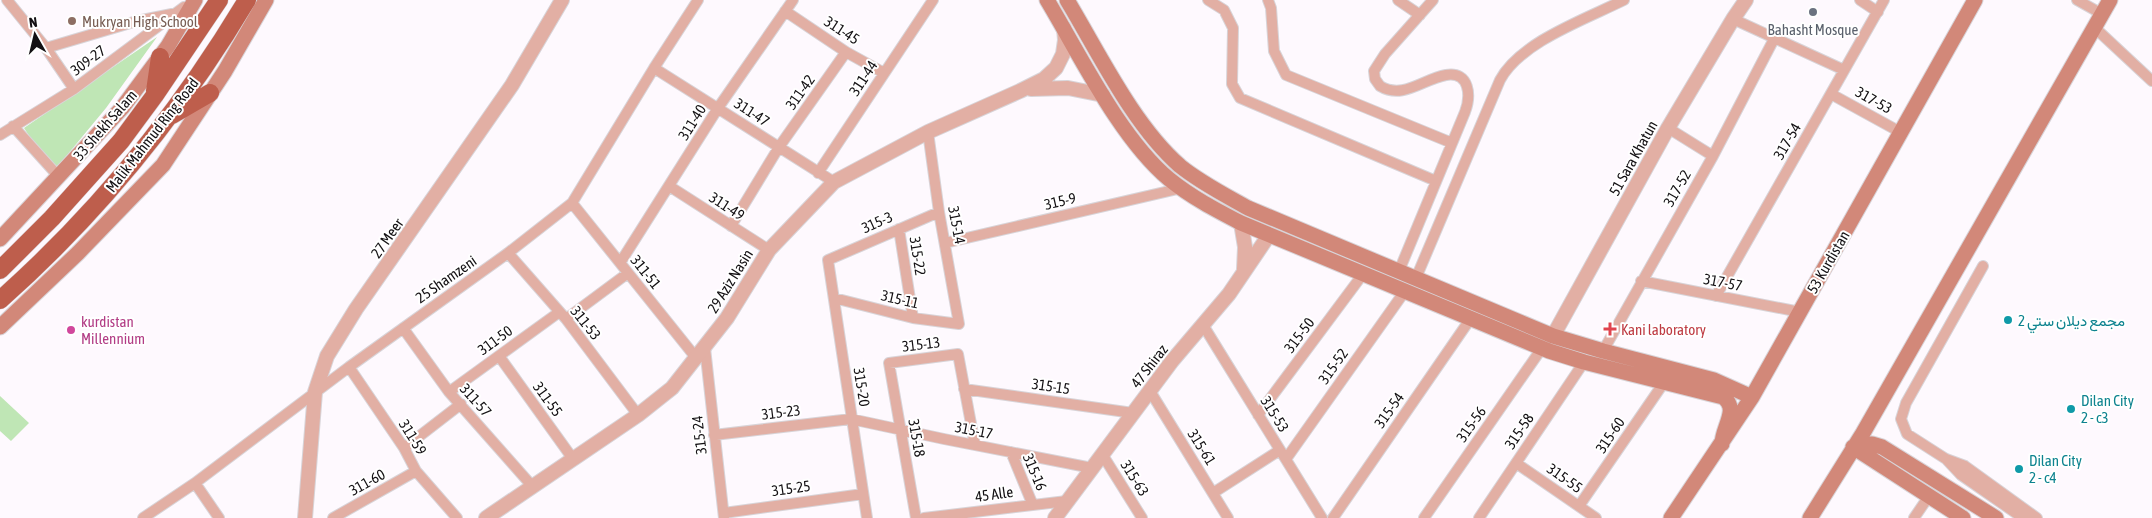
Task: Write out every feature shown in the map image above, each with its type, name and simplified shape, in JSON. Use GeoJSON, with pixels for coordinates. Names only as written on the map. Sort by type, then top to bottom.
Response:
{"type":"FeatureCollection","features":[{"type":"Feature","properties":{"kind":"highway","name":"Malik Mahmud Ring Road"},"geometry":{"type":"LineString","coordinates":[[0,270],[52,218],[121,142],[219,0]]}},
{"type":"Feature","properties":{"kind":"highway","name":"Malik Mahmud Ring Road"},"geometry":{"type":"LineString","coordinates":[[0,300],[83,220],[140,155],[224,39],[247,0]]}},
{"type":"Feature","properties":{"kind":"highway"},"geometry":{"type":"LineString","coordinates":[[155,95],[160,57]]}},
{"type":"Feature","properties":{"kind":"highway"},"geometry":{"type":"LineString","coordinates":[[166,120],[210,93]]}},
{"type":"Feature","properties":{"kind":"main road"},"geometry":{"type":"LineString","coordinates":[[0,328],[164,166],[225,71],[266,0]]}},
{"type":"Feature","properties":{"kind":"main road"},"geometry":{"type":"LineString","coordinates":[[1047,0],[1103,95],[1128,133],[1168,178],[1196,198],[1241,223],[1542,348],[1584,362],[1665,381],[1711,386],[1726,398],[1731,408],[1722,436],[1722,444]]}},
{"type":"Feature","properties":{"kind":"main road"},"geometry":{"type":"LineString","coordinates":[[1067,0],[1142,123],[1180,165],[1205,184],[1248,208],[1553,336],[1752,397]]}},
{"type":"Feature","properties":{"kind":"main road","name":"53 Kurdistan"},"geometry":{"type":"LineString","coordinates":[[1671,518],[1752,397],[1976,0]]}},
{"type":"Feature","properties":{"kind":"main road"},"geometry":{"type":"LineString","coordinates":[[1810,518],[1854,447],[2110,0]]}},
{"type":"Feature","properties":{"kind":"main road","name":"33 Shekh Salam"},"geometry":{"type":"LineString","coordinates":[[0,239],[122,108],[160,57],[193,4]]}},
{"type":"Feature","properties":{"kind":"main road"},"geometry":{"type":"LineString","coordinates":[[1320,256],[1327,240]]}},
{"type":"Feature","properties":{"kind":"main road"},"geometry":{"type":"LineString","coordinates":[[1854,447],[1872,444],[1882,447],[1996,518]]}},
{"type":"Feature","properties":{"kind":"main road"},"geometry":{"type":"LineString","coordinates":[[1854,447],[1963,518]]}},
{"type":"Feature","properties":{"kind":"street"},"geometry":{"type":"LineString","coordinates":[[7,0],[46,48],[74,89]]}},
{"type":"Feature","properties":{"kind":"street","name":"27 Meer"},"geometry":{"type":"LineString","coordinates":[[305,518],[315,392],[327,356],[356,309],[512,85],[562,0]]}},
{"type":"Feature","properties":{"kind":"street","name":"25 Shamzeni"},"geometry":{"type":"LineString","coordinates":[[143,518],[195,483],[315,392],[395,336],[403,328],[508,253],[572,204],[654,68],[698,0]]}},
{"type":"Feature","properties":{"kind":"street","name":"311-40"},"geometry":{"type":"LineString","coordinates":[[620,263],[718,108],[793,0]]}},
{"type":"Feature","properties":{"kind":"street","name":"311-44"},"geometry":{"type":"LineString","coordinates":[[818,173],[932,0]]}},
{"type":"Feature","properties":{"kind":"street"},"geometry":{"type":"LineString","coordinates":[[1208,0],[1224,10],[1233,28],[1232,84],[1240,98],[1436,181]]}},
{"type":"Feature","properties":{"kind":"street"},"geometry":{"type":"LineString","coordinates":[[1268,0],[1271,8],[1274,51],[1286,75],[1452,143]]}},
{"type":"Feature","properties":{"kind":"street"},"geometry":{"type":"LineString","coordinates":[[1398,0],[1420,15]]}},
{"type":"Feature","properties":{"kind":"street"},"geometry":{"type":"LineString","coordinates":[[1399,271],[1469,99],[1468,88],[1464,79],[1455,74],[1447,74],[1412,88],[1392,91],[1380,86],[1373,74],[1378,62],[1433,0]]}},
{"type":"Feature","properties":{"kind":"street"},"geometry":{"type":"LineString","coordinates":[[1416,278],[1500,80],[1509,66],[1534,46],[1624,0]]}},
{"type":"Feature","properties":{"kind":"street","name":"51 Sara Khatun"},"geometry":{"type":"LineString","coordinates":[[1553,336],[1668,128],[1746,0]]}},
{"type":"Feature","properties":{"kind":"street"},"geometry":{"type":"LineString","coordinates":[[1860,0],[1878,12]]}},
{"type":"Feature","properties":{"kind":"street","name":"317-54"},"geometry":{"type":"LineString","coordinates":[[1716,296],[1884,0]]}},
{"type":"Feature","properties":{"kind":"street"},"geometry":{"type":"LineString","coordinates":[[2077,0],[2152,81]]}},
{"type":"Feature","properties":{"kind":"street","name":"309-27"},"geometry":{"type":"LineString","coordinates":[[0,135],[74,89],[184,7],[193,4]]}},
{"type":"Feature","properties":{"kind":"street","name":"311-45"},"geometry":{"type":"LineString","coordinates":[[785,11],[846,52],[884,73]]}},
{"type":"Feature","properties":{"kind":"street"},"geometry":{"type":"LineString","coordinates":[[46,48],[137,20],[175,14]]}},
{"type":"Feature","properties":{"kind":"street"},"geometry":{"type":"LineString","coordinates":[[1733,19],[1844,70]]}},
{"type":"Feature","properties":{"kind":"street","name":"29 Aziz Nasin"},"geometry":{"type":"LineString","coordinates":[[486,518],[638,415],[672,388],[701,354],[727,318],[769,250],[834,182],[928,132],[1044,79],[1056,68],[1064,46],[1064,28]]}},
{"type":"Feature","properties":{"kind":"street","name":"317-52"},"geometry":{"type":"LineString","coordinates":[[1603,352],[1641,281],[1713,156],[1774,39]]}},
{"type":"Feature","properties":{"kind":"street","name":"311-42"},"geometry":{"type":"LineString","coordinates":[[730,226],[779,147],[846,52]]}},
{"type":"Feature","properties":{"kind":"street","name":"311-47"},"geometry":{"type":"LineString","coordinates":[[654,68],[834,182]]}},
{"type":"Feature","properties":{"kind":"street","name":"29 Aziz Nasin"},"geometry":{"type":"LineString","coordinates":[[1020,91],[1068,88],[1103,95]]}},
{"type":"Feature","properties":{"kind":"street","name":"317-53"},"geometry":{"type":"LineString","coordinates":[[1831,94],[1902,133]]}},
{"type":"Feature","properties":{"kind":"street"},"geometry":{"type":"LineString","coordinates":[[13,126],[59,177]]}},
{"type":"Feature","properties":{"kind":"street"},"geometry":{"type":"LineString","coordinates":[[1668,128],[1713,156]]}},
{"type":"Feature","properties":{"kind":"street","name":"315-14"},"geometry":{"type":"LineString","coordinates":[[928,132],[938,212],[959,324]]}},
{"type":"Feature","properties":{"kind":"street","name":"311-49"},"geometry":{"type":"LineString","coordinates":[[669,186],[769,250]]}},
{"type":"Feature","properties":{"kind":"street","name":"315-9"},"geometry":{"type":"LineString","coordinates":[[945,243],[1182,188]]}},
{"type":"Feature","properties":{"kind":"street","name":"311-51"},"geometry":{"type":"LineString","coordinates":[[572,204],[628,273],[701,354]]}},
{"type":"Feature","properties":{"kind":"street","name":"315-3"},"geometry":{"type":"LineString","coordinates":[[828,260],[938,212]]}},
{"type":"Feature","properties":{"kind":"street"},"geometry":{"type":"LineString","coordinates":[[1241,223],[1245,247],[1244,270]]}},
{"type":"Feature","properties":{"kind":"street","name":"315-22"},"geometry":{"type":"LineString","coordinates":[[899,229],[913,318]]}},
{"type":"Feature","properties":{"kind":"street","name":"47 Shiraz"},"geometry":{"type":"LineString","coordinates":[[1056,518],[1067,500],[1133,413],[1228,294],[1269,234]]}},
{"type":"Feature","properties":{"kind":"street","name":"311-53"},"geometry":{"type":"LineString","coordinates":[[508,253],[562,316],[638,415]]}},
{"type":"Feature","properties":{"kind":"street","name":"315-20"},"geometry":{"type":"LineString","coordinates":[[828,260],[867,518]]}},
{"type":"Feature","properties":{"kind":"street"},"geometry":{"type":"LineString","coordinates":[[1983,266],[1902,410],[1903,427],[1907,434],[1946,459],[1965,466],[2037,518]]}},
{"type":"Feature","properties":{"kind":"street","name":"311-50"},"geometry":{"type":"LineString","coordinates":[[449,392],[498,356],[628,273]]}},
{"type":"Feature","properties":{"kind":"street","name":"315-50"},"geometry":{"type":"LineString","coordinates":[[1258,415],[1363,274]]}},
{"type":"Feature","properties":{"kind":"street","name":"317-57"},"geometry":{"type":"LineString","coordinates":[[1641,281],[1800,312]]}},
{"type":"Feature","properties":{"kind":"street","name":"315-52"},"geometry":{"type":"LineString","coordinates":[[1283,455],[1405,291]]}},
{"type":"Feature","properties":{"kind":"street","name":"315-11"},"geometry":{"type":"LineString","coordinates":[[834,298],[913,318],[959,324]]}},
{"type":"Feature","properties":{"kind":"street","name":"315-54"},"geometry":{"type":"LineString","coordinates":[[1333,518],[1471,318]]}},
{"type":"Feature","properties":{"kind":"street","name":"315-53"},"geometry":{"type":"LineString","coordinates":[[1202,325],[1322,518]]}},
{"type":"Feature","properties":{"kind":"street","name":"311-57"},"geometry":{"type":"LineString","coordinates":[[403,328],[449,392],[533,487]]}},
{"type":"Feature","properties":{"kind":"street","name":"315-56"},"geometry":{"type":"LineString","coordinates":[[1424,518],[1542,348]]}},
{"type":"Feature","properties":{"kind":"street","name":"315-24"},"geometry":{"type":"LineString","coordinates":[[701,354],[724,515]]}},
{"type":"Feature","properties":{"kind":"street","name":"315-13"},"geometry":{"type":"LineString","coordinates":[[889,363],[958,354],[964,389]]}},
{"type":"Feature","properties":{"kind":"street","name":"311-55"},"geometry":{"type":"LineString","coordinates":[[498,356],[573,459]]}},
{"type":"Feature","properties":{"kind":"street","name":"315-58"},"geometry":{"type":"LineString","coordinates":[[1479,518],[1584,362]]}},
{"type":"Feature","properties":{"kind":"street","name":"315-18"},"geometry":{"type":"LineString","coordinates":[[889,363],[916,518]]}},
{"type":"Feature","properties":{"kind":"street","name":"311-59"},"geometry":{"type":"LineString","coordinates":[[349,367],[404,448],[416,471],[457,518]]}},
{"type":"Feature","properties":{"kind":"street","name":"315-60"},"geometry":{"type":"LineString","coordinates":[[1579,506],[1665,381]]}},
{"type":"Feature","properties":{"kind":"street"},"geometry":{"type":"LineString","coordinates":[[964,389],[975,445]]}},
{"type":"Feature","properties":{"kind":"street","name":"315-15"},"geometry":{"type":"LineString","coordinates":[[964,389],[1133,413]]}},
{"type":"Feature","properties":{"kind":"street","name":"315-61"},"geometry":{"type":"LineString","coordinates":[[1150,391],[1228,518]]}},
{"type":"Feature","properties":{"kind":"street"},"geometry":{"type":"LineString","coordinates":[[404,448],[461,404]]}},
{"type":"Feature","properties":{"kind":"street","name":"315-17"},"geometry":{"type":"LineString","coordinates":[[851,419],[1092,468]]}},
{"type":"Feature","properties":{"kind":"street","name":"315-23"},"geometry":{"type":"LineString","coordinates":[[714,435],[851,419]]}},
{"type":"Feature","properties":{"kind":"street","name":"315-16"},"geometry":{"type":"LineString","coordinates":[[1010,452],[1032,504]]}},
{"type":"Feature","properties":{"kind":"street","name":"315-63"},"geometry":{"type":"LineString","coordinates":[[1102,454],[1142,518]]}},
{"type":"Feature","properties":{"kind":"street"},"geometry":{"type":"LineString","coordinates":[[1213,493],[1283,455]]}},
{"type":"Feature","properties":{"kind":"street"},"geometry":{"type":"LineString","coordinates":[[1946,459],[1961,475],[2023,518]]}},
{"type":"Feature","properties":{"kind":"street","name":"315-55"},"geometry":{"type":"LineString","coordinates":[[1516,463],[1596,518]]}},
{"type":"Feature","properties":{"kind":"street","name":"311-60"},"geometry":{"type":"LineString","coordinates":[[332,518],[416,471]]}},
{"type":"Feature","properties":{"kind":"street"},"geometry":{"type":"LineString","coordinates":[[195,483],[219,518]]}},
{"type":"Feature","properties":{"kind":"street","name":"315-25"},"geometry":{"type":"LineString","coordinates":[[724,515],[863,494]]}},
{"type":"Feature","properties":{"kind":"street"},"geometry":{"type":"LineString","coordinates":[[1914,518],[1929,496]]}},
{"type":"Feature","properties":{"kind":"street","name":"45 Alle"},"geometry":{"type":"LineString","coordinates":[[924,518],[1067,500]]}},
{"type":"Feature","properties":{"kind":"green space"},"geometry":{"type":"Polygon","coordinates":[[[157,37],[106,108],[53,172],[24,128],[157,37]]]}},
{"type":"Feature","properties":{"kind":"green space"},"geometry":{"type":"Polygon","coordinates":[[[0,396],[29,423],[11,441],[0,431],[0,396]]]}},
{"type":"Feature","properties":{"kind":"place","name":"Bahasht Mosque"},"geometry":{"type":"Point","coordinates":[1813,12]}},
{"type":"Feature","properties":{"kind":"place","name":"Mukryan High School"},"geometry":{"type":"Point","coordinates":[72,21]}},
{"type":"Feature","properties":{"kind":"place","name":"مجمع ديلان ستي 2"},"geometry":{"type":"Point","coordinates":[2008,320]}},
{"type":"Feature","properties":{"kind":"place","name":"Kani laboratory"},"geometry":{"type":"Point","coordinates":[1610,329]}},
{"type":"Feature","properties":{"kind":"place","name":"kurdistan Millennium"},"geometry":{"type":"Point","coordinates":[71,330]}},
{"type":"Feature","properties":{"kind":"place","name":"Dilan City 2 - c3"},"geometry":{"type":"Point","coordinates":[2071,409]}},
{"type":"Feature","properties":{"kind":"place","name":"Dilan City 2 - c4"},"geometry":{"type":"Point","coordinates":[2019,469]}}]}
